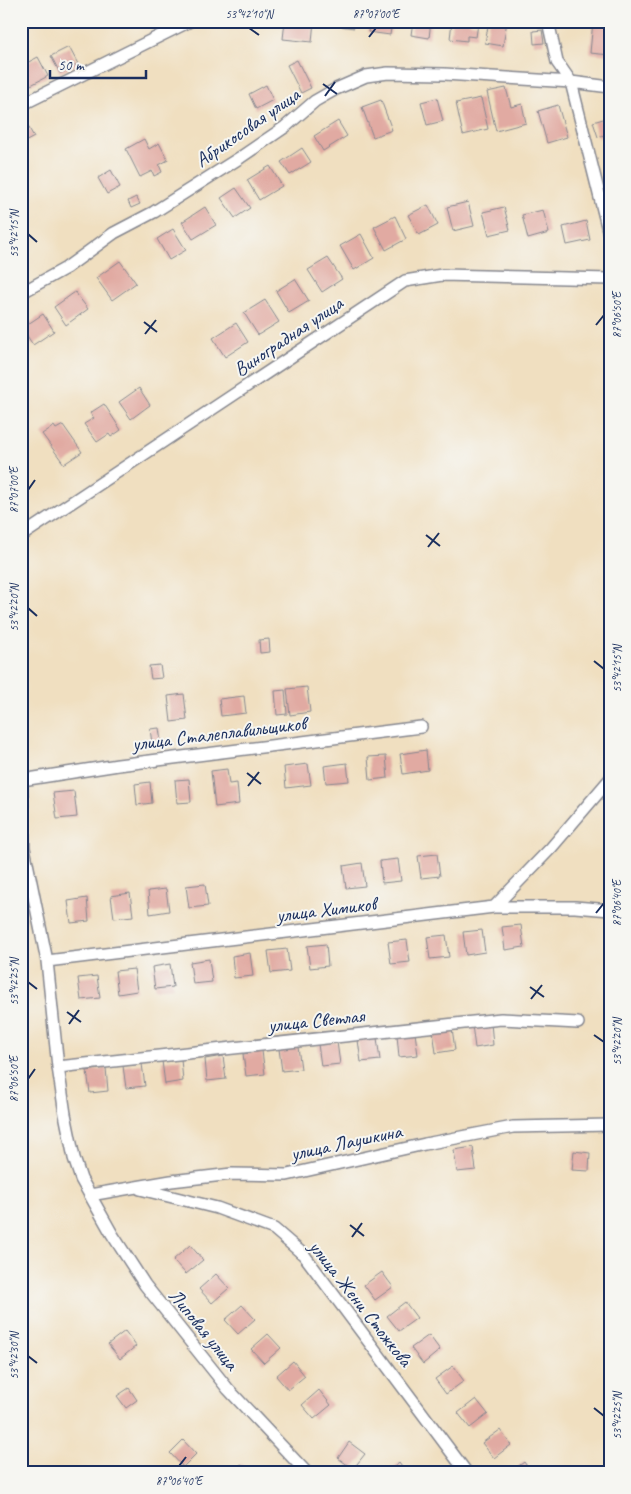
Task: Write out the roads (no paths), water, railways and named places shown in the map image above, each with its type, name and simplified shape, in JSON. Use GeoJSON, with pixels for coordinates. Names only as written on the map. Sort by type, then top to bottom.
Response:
{"type":"FeatureCollection","features":[{"type":"Feature","properties":{"kind":"street"},"geometry":{"type":"LineString","coordinates":[[21,105],[190,21]]}},
{"type":"Feature","properties":{"kind":"street"},"geometry":{"type":"LineString","coordinates":[[548,21],[556,62],[571,82],[610,238]]}},
{"type":"Feature","properties":{"kind":"street","name":"Абрикосовая улица"},"geometry":{"type":"LineString","coordinates":[[21,293],[66,268],[114,233],[154,212],[241,157],[285,127],[315,101],[336,89],[366,76],[388,73],[444,74],[610,86]]}},
{"type":"Feature","properties":{"kind":"street","name":"Виноградная улица"},"geometry":{"type":"LineString","coordinates":[[21,536],[405,281],[442,275],[610,278]]}},
{"type":"Feature","properties":{"kind":"street","name":"улица Сталеплавильщиков"},"geometry":{"type":"LineString","coordinates":[[22,776],[421,726]]}},
{"type":"Feature","properties":{"kind":"street","name":"Липовая улица"},"geometry":{"type":"LineString","coordinates":[[22,776],[23,848],[47,961],[58,1066],[74,1158],[81,1180],[112,1234],[145,1285],[228,1389],[307,1473]]}},
{"type":"Feature","properties":{"kind":"street"},"geometry":{"type":"LineString","coordinates":[[494,907],[551,848],[610,779]]}},
{"type":"Feature","properties":{"kind":"street","name":"улица Химиков"},"geometry":{"type":"LineString","coordinates":[[47,961],[494,907],[575,907],[610,910]]}},
{"type":"Feature","properties":{"kind":"street","name":"улица Светлая"},"geometry":{"type":"LineString","coordinates":[[58,1066],[501,1019],[578,1023]]}},
{"type":"Feature","properties":{"kind":"street","name":"улица Лаушкина"},"geometry":{"type":"LineString","coordinates":[[90,1194],[232,1174],[287,1175],[425,1144],[513,1127],[610,1125]]}},
{"type":"Feature","properties":{"kind":"street","name":"улица Жени Стожкова"},"geometry":{"type":"LineString","coordinates":[[134,1187],[217,1208],[274,1229],[283,1236],[304,1256],[467,1473]]}}]}
